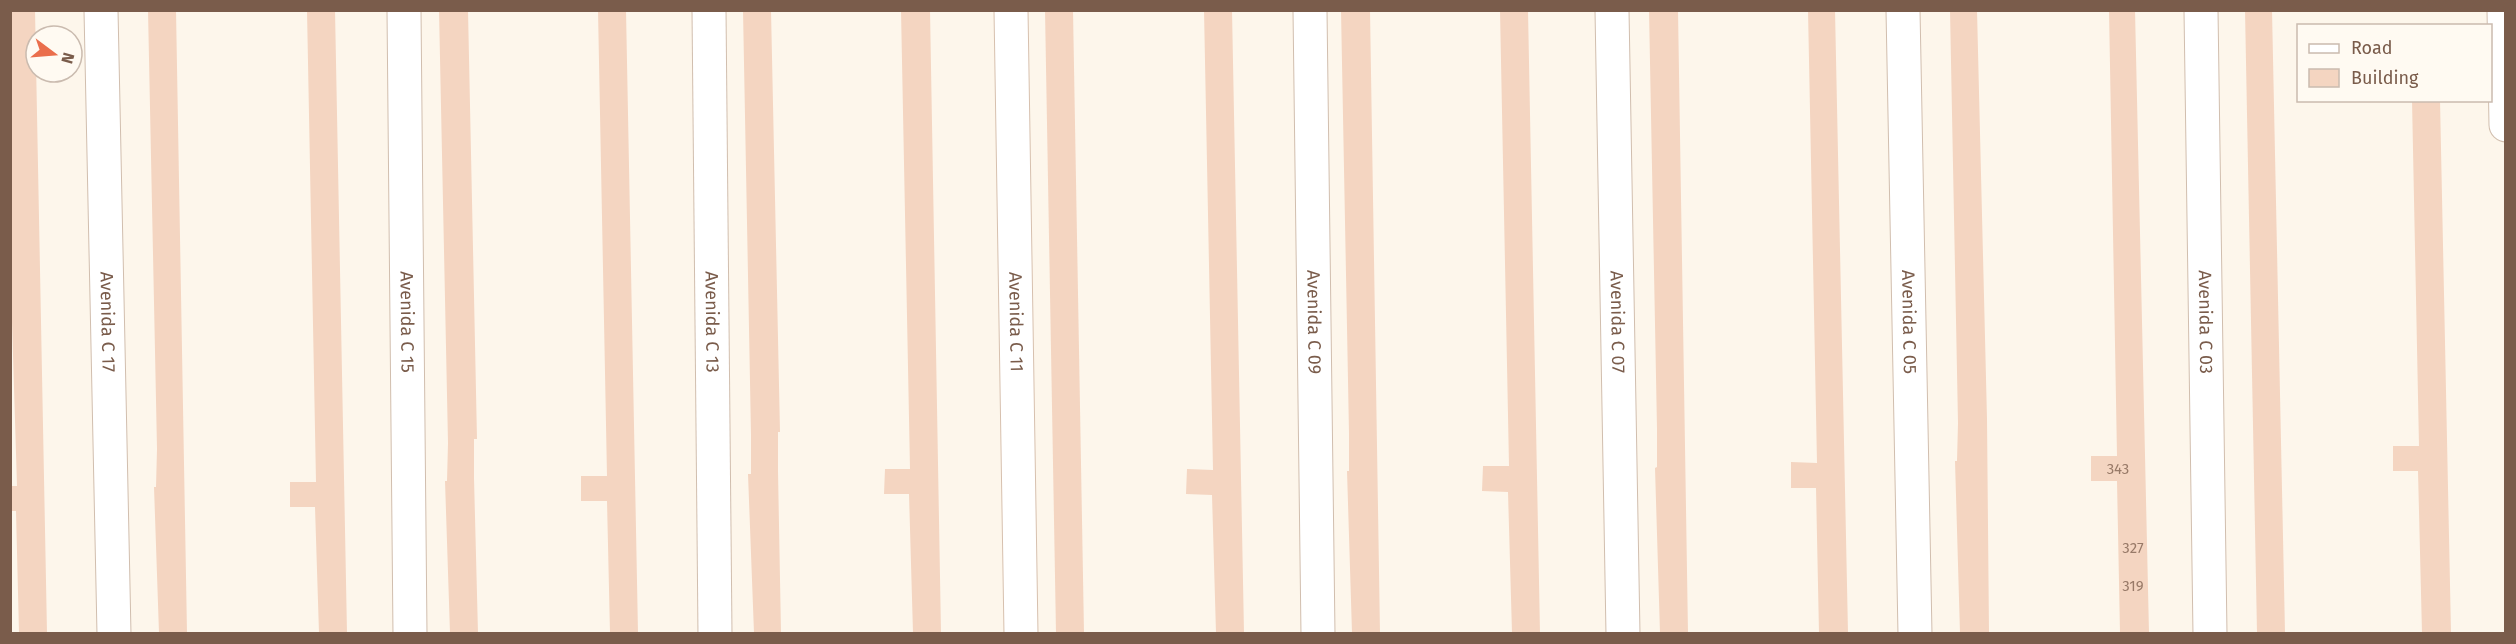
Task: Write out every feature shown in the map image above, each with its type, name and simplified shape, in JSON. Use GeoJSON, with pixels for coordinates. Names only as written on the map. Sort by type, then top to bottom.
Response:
{"type":"FeatureCollection","features":[{"type":"Feature","properties":{"kind":"street","name":"Avenida C 17"},"geometry":{"type":"LineString","coordinates":[[101,10],[114,633]]}},
{"type":"Feature","properties":{"kind":"street","name":"Avenida C 15"},"geometry":{"type":"LineString","coordinates":[[404,10],[410,633]]}},
{"type":"Feature","properties":{"kind":"street","name":"Avenida C 13"},"geometry":{"type":"LineString","coordinates":[[709,10],[715,633]]}},
{"type":"Feature","properties":{"kind":"street","name":"Avenida C 11"},"geometry":{"type":"LineString","coordinates":[[1011,10],[1021,633]]}},
{"type":"Feature","properties":{"kind":"street","name":"Avenida C 09"},"geometry":{"type":"LineString","coordinates":[[1310,10],[1318,633]]}},
{"type":"Feature","properties":{"kind":"street","name":"Avenida C 07"},"geometry":{"type":"LineString","coordinates":[[1612,10],[1623,633]]}},
{"type":"Feature","properties":{"kind":"street","name":"Avenida C 05"},"geometry":{"type":"LineString","coordinates":[[1903,10],[1915,633]]}},
{"type":"Feature","properties":{"kind":"street","name":"Avenida C 03"},"geometry":{"type":"LineString","coordinates":[[2201,10],[2210,633]]}},
{"type":"Feature","properties":{"kind":"street"},"geometry":{"type":"LineString","coordinates":[[2504,10],[2505,125]]}},
{"type":"Feature","properties":{"kind":"building"},"geometry":{"type":"Polygon","coordinates":[[[10,10],[35,10],[35,24],[24,24],[24,84],[36,84],[47,633],[19,633],[16,511],[10,511],[10,486],[17,486],[11,289],[10,10]]]}},
{"type":"Feature","properties":{"kind":"building"},"geometry":{"type":"Polygon","coordinates":[[[148,10],[176,10],[187,633],[159,633],[154,487],[156,487],[157,449],[148,10]]]}},
{"type":"Feature","properties":{"kind":"building"},"geometry":{"type":"Polygon","coordinates":[[[307,10],[335,10],[347,633],[319,633],[315,507],[290,507],[290,482],[316,482],[307,10]]]}},
{"type":"Feature","properties":{"kind":"building"},"geometry":{"type":"Polygon","coordinates":[[[439,10],[468,10],[477,439],[474,439],[474,478],[478,633],[450,633],[445,481],[447,481],[448,443],[439,10]]]}},
{"type":"Feature","properties":{"kind":"building"},"geometry":{"type":"Polygon","coordinates":[[[598,10],[626,10],[638,633],[610,633],[607,501],[581,501],[581,476],[607,476],[598,10]]]}},
{"type":"Feature","properties":{"kind":"building"},"geometry":{"type":"Polygon","coordinates":[[[743,10],[771,10],[780,432],[778,432],[778,471],[781,633],[754,633],[748,474],[751,474],[751,435],[743,10]]]}},
{"type":"Feature","properties":{"kind":"building"},"geometry":{"type":"Polygon","coordinates":[[[901,10],[930,10],[941,633],[913,633],[909,494],[884,494],[885,469],[910,469],[901,10]]]}},
{"type":"Feature","properties":{"kind":"building"},"geometry":{"type":"Polygon","coordinates":[[[1045,10],[1073,10],[1084,633],[1056,633],[1045,10]]]}},
{"type":"Feature","properties":{"kind":"building"},"geometry":{"type":"Polygon","coordinates":[[[1204,10],[1232,10],[1244,633],[1216,633],[1212,495],[1186,494],[1187,469],[1213,470],[1204,10]]]}},
{"type":"Feature","properties":{"kind":"building"},"geometry":{"type":"Polygon","coordinates":[[[1341,10],[1370,10],[1380,633],[1352,633],[1347,471],[1349,471],[1349,433],[1341,10]]]}},
{"type":"Feature","properties":{"kind":"building"},"geometry":{"type":"Polygon","coordinates":[[[1500,10],[1528,10],[1540,633],[1512,633],[1508,492],[1482,491],[1483,466],[1509,466],[1500,10]]]}},
{"type":"Feature","properties":{"kind":"building"},"geometry":{"type":"Polygon","coordinates":[[[1649,10],[1678,10],[1688,633],[1660,633],[1655,468],[1657,467],[1657,429],[1649,10]]]}},
{"type":"Feature","properties":{"kind":"building"},"geometry":{"type":"Polygon","coordinates":[[[1808,10],[1835,10],[1848,633],[1819,633],[1816,488],[1791,488],[1791,462],[1817,463],[1808,10]]]}},
{"type":"Feature","properties":{"kind":"building"},"geometry":{"type":"Polygon","coordinates":[[[1950,10],[1977,10],[1987,419],[1989,633],[1960,633],[1955,461],[1957,461],[1958,423],[1950,10]]]}},
{"type":"Feature","properties":{"kind":"building"},"geometry":{"type":"Polygon","coordinates":[[[2109,10],[2135,10],[2149,633],[2120,633],[2117,481],[2091,481],[2091,456],[2117,456],[2109,10]]]}},
{"type":"Feature","properties":{"kind":"building"},"geometry":{"type":"Polygon","coordinates":[[[2245,10],[2272,10],[2285,633],[2257,633],[2245,10]]]}},
{"type":"Feature","properties":{"kind":"building"},"geometry":{"type":"Polygon","coordinates":[[[2412,102],[2440,102],[2451,633],[2422,633],[2418,471],[2393,471],[2393,446],[2419,446],[2412,102]]]}}]}
